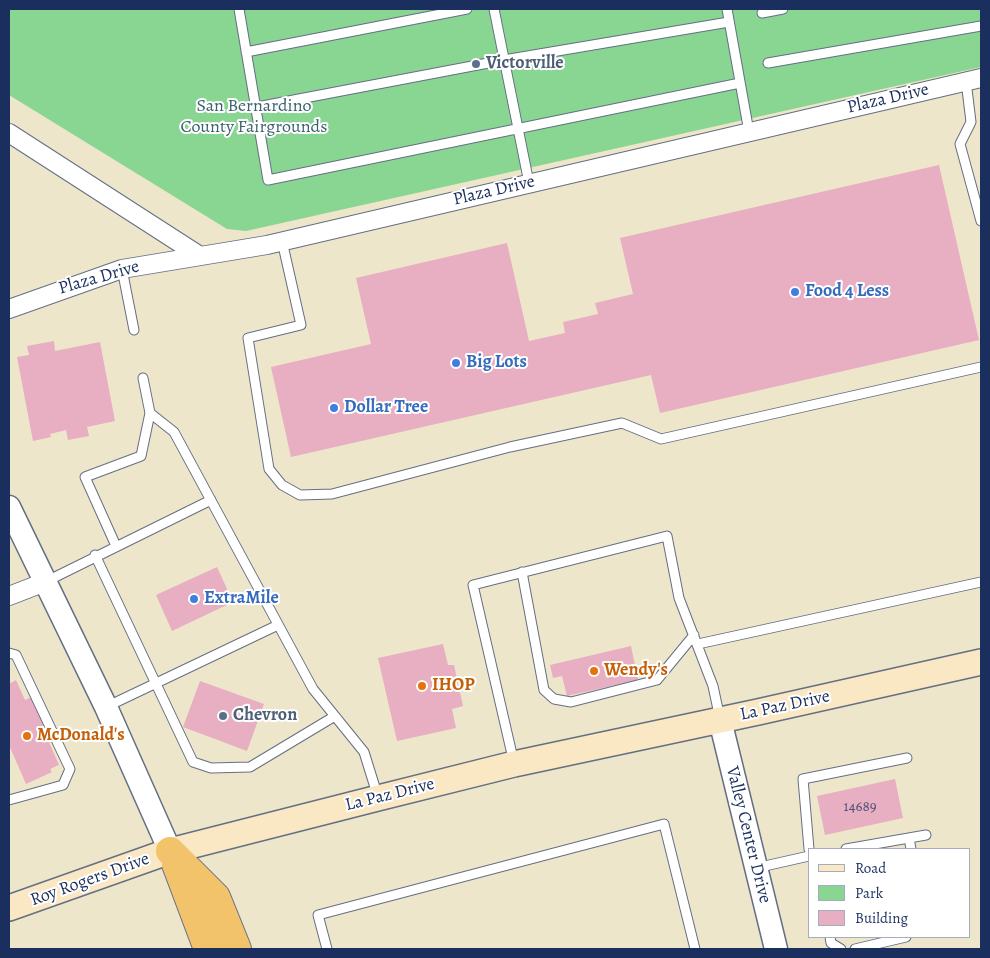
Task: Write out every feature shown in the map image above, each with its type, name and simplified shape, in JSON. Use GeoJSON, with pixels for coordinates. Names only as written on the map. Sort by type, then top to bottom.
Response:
{"type":"FeatureCollection","features":[{"type":"Feature","properties":{"kind":"highway"},"geometry":{"type":"LineString","coordinates":[[170,851],[208,949]]}},
{"type":"Feature","properties":{"kind":"highway"},"geometry":{"type":"LineString","coordinates":[[170,851],[216,897],[237,949]]}},
{"type":"Feature","properties":{"kind":"main road","name":"La Paz Drive"},"geometry":{"type":"LineString","coordinates":[[170,851],[514,764],[981,662]]}},
{"type":"Feature","properties":{"kind":"main road","name":"Roy Rogers Drive"},"geometry":{"type":"LineString","coordinates":[[9,908],[170,851]]}},
{"type":"Feature","properties":{"kind":"street","name":"Plaza Drive"},"geometry":{"type":"LineString","coordinates":[[9,309],[122,268],[282,241],[974,79]]}},
{"type":"Feature","properties":{"kind":"street"},"geometry":{"type":"LineString","coordinates":[[9,133],[200,256]]}},
{"type":"Feature","properties":{"kind":"street"},"geometry":{"type":"LineString","coordinates":[[9,507],[106,707],[170,851]]}},
{"type":"Feature","properties":{"kind":"street"},"geometry":{"type":"LineString","coordinates":[[9,596],[45,582]]}},
{"type":"Feature","properties":{"kind":"street","name":"Valley Center Drive"},"geometry":{"type":"LineString","coordinates":[[720,720],[776,949]]}},
{"type":"Feature","properties":{"kind":"lane"},"geometry":{"type":"LineString","coordinates":[[239,9],[268,180],[740,83]]}},
{"type":"Feature","properties":{"kind":"lane"},"geometry":{"type":"LineString","coordinates":[[246,52],[467,9]]}},
{"type":"Feature","properties":{"kind":"lane"},"geometry":{"type":"LineString","coordinates":[[494,9],[529,183]]}},
{"type":"Feature","properties":{"kind":"lane"},"geometry":{"type":"LineString","coordinates":[[727,9],[749,132]]}},
{"type":"Feature","properties":{"kind":"lane"},"geometry":{"type":"LineString","coordinates":[[762,13],[783,9]]}},
{"type":"Feature","properties":{"kind":"lane"},"geometry":{"type":"LineString","coordinates":[[257,107],[504,60],[729,22]]}},
{"type":"Feature","properties":{"kind":"lane"},"geometry":{"type":"LineString","coordinates":[[768,63],[981,26]]}},
{"type":"Feature","properties":{"kind":"lane"},"geometry":{"type":"LineString","coordinates":[[974,79],[971,122],[960,144],[981,221]]}},
{"type":"Feature","properties":{"kind":"lane"},"geometry":{"type":"LineString","coordinates":[[282,241],[301,325],[248,338],[269,469],[282,485],[300,495],[332,494],[510,447],[622,423],[661,439],[981,367]]}},
{"type":"Feature","properties":{"kind":"lane"},"geometry":{"type":"LineString","coordinates":[[122,268],[134,330]]}},
{"type":"Feature","properties":{"kind":"lane"},"geometry":{"type":"LineString","coordinates":[[116,546],[85,477],[141,456],[150,413],[143,378]]}},
{"type":"Feature","properties":{"kind":"lane"},"geometry":{"type":"LineString","coordinates":[[150,413],[174,432],[313,689],[364,752],[378,798]]}},
{"type":"Feature","properties":{"kind":"lane"},"geometry":{"type":"LineString","coordinates":[[45,582],[95,555],[211,500]]}},
{"type":"Feature","properties":{"kind":"lane"},"geometry":{"type":"LineString","coordinates":[[514,764],[473,584],[667,536],[679,598],[713,686],[720,720]]}},
{"type":"Feature","properties":{"kind":"lane"},"geometry":{"type":"LineString","coordinates":[[95,555],[157,682],[193,762],[211,768],[250,767],[335,716]]}},
{"type":"Feature","properties":{"kind":"lane"},"geometry":{"type":"LineString","coordinates":[[522,572],[544,690],[554,698],[571,702],[657,680],[696,639],[981,582]]}},
{"type":"Feature","properties":{"kind":"lane"},"geometry":{"type":"LineString","coordinates":[[106,707],[278,625]]}},
{"type":"Feature","properties":{"kind":"lane"},"geometry":{"type":"LineString","coordinates":[[9,653],[16,655],[70,769],[63,785],[9,800]]}},
{"type":"Feature","properties":{"kind":"lane"},"geometry":{"type":"LineString","coordinates":[[809,848],[803,779],[907,758]]}},
{"type":"Feature","properties":{"kind":"lane"},"geometry":{"type":"LineString","coordinates":[[9,792],[20,797]]}},
{"type":"Feature","properties":{"kind":"lane"},"geometry":{"type":"LineString","coordinates":[[327,949],[318,915],[664,824],[695,949]]}},
{"type":"Feature","properties":{"kind":"lane"},"geometry":{"type":"LineString","coordinates":[[852,848],[926,835]]}},
{"type":"Feature","properties":{"kind":"lane"},"geometry":{"type":"LineString","coordinates":[[909,838],[911,848]]}},
{"type":"Feature","properties":{"kind":"lane"},"geometry":{"type":"LineString","coordinates":[[756,868],[808,856]]}},
{"type":"Feature","properties":{"kind":"lane"},"geometry":{"type":"LineString","coordinates":[[830,938],[831,943],[841,949]]}},
{"type":"Feature","properties":{"kind":"lane"},"geometry":{"type":"LineString","coordinates":[[855,949],[902,938]]}},
{"type":"Feature","properties":{"kind":"green space","name":"San Bernardino County Fairgrounds"},"geometry":{"type":"Polygon","coordinates":[[[9,9],[981,9],[981,67],[246,231],[227,229],[9,95],[9,9]]]}},
{"type":"Feature","properties":{"kind":"building"},"geometry":{"type":"Polygon","coordinates":[[[939,165],[979,340],[660,413],[651,375],[291,457],[271,367],[371,344],[356,278],[507,243],[529,341],[565,333],[563,322],[598,314],[595,303],[633,294],[620,238],[939,165]]]}},
{"type":"Feature","properties":{"kind":"building"},"geometry":{"type":"Polygon","coordinates":[[[54,341],[55,351],[100,342],[115,421],[87,427],[89,436],[68,440],[66,430],[50,434],[51,437],[33,441],[17,357],[29,355],[27,346],[54,341]]]}},
{"type":"Feature","properties":{"kind":"building","name":"ExtraMile"},"geometry":{"type":"Polygon","coordinates":[[[217,567],[233,602],[172,631],[156,595],[217,567]]]}},
{"type":"Feature","properties":{"kind":"building","name":"IHOP"},"geometry":{"type":"Polygon","coordinates":[[[443,644],[448,665],[454,665],[463,706],[452,709],[456,728],[397,741],[378,658],[443,644]]]}},
{"type":"Feature","properties":{"kind":"building","name":"Wendy's"},"geometry":{"type":"Polygon","coordinates":[[[631,646],[638,680],[567,696],[562,676],[553,678],[550,665],[631,646]]]}},
{"type":"Feature","properties":{"kind":"building","name":"McDonald's"},"geometry":{"type":"Polygon","coordinates":[[[16,680],[25,700],[33,696],[46,724],[42,726],[59,765],[50,769],[52,772],[26,784],[9,745],[9,684],[16,680]]]}},
{"type":"Feature","properties":{"kind":"building","name":"Chevron"},"geometry":{"type":"Polygon","coordinates":[[[200,681],[264,704],[247,751],[183,727],[200,681]]]}},
{"type":"Feature","properties":{"kind":"building"},"geometry":{"type":"Polygon","coordinates":[[[895,779],[903,818],[825,835],[817,796],[895,779]]]}},
{"type":"Feature","properties":{"kind":"place","name":"Victorville"},"geometry":{"type":"Point","coordinates":[476,64]}},
{"type":"Feature","properties":{"kind":"place","name":"Food 4 Less"},"geometry":{"type":"Point","coordinates":[795,292]}},
{"type":"Feature","properties":{"kind":"place","name":"Big Lots"},"geometry":{"type":"Point","coordinates":[456,363]}},
{"type":"Feature","properties":{"kind":"place","name":"Dollar Tree"},"geometry":{"type":"Point","coordinates":[334,408]}},
{"type":"Feature","properties":{"kind":"place","name":"ExtraMile"},"geometry":{"type":"Point","coordinates":[194,599]}},
{"type":"Feature","properties":{"kind":"place","name":"Wendy's"},"geometry":{"type":"Point","coordinates":[594,671]}},
{"type":"Feature","properties":{"kind":"place","name":"IHOP"},"geometry":{"type":"Point","coordinates":[422,686]}},
{"type":"Feature","properties":{"kind":"place","name":"Chevron"},"geometry":{"type":"Point","coordinates":[223,716]}},
{"type":"Feature","properties":{"kind":"place","name":"McDonald's"},"geometry":{"type":"Point","coordinates":[27,736]}}]}
